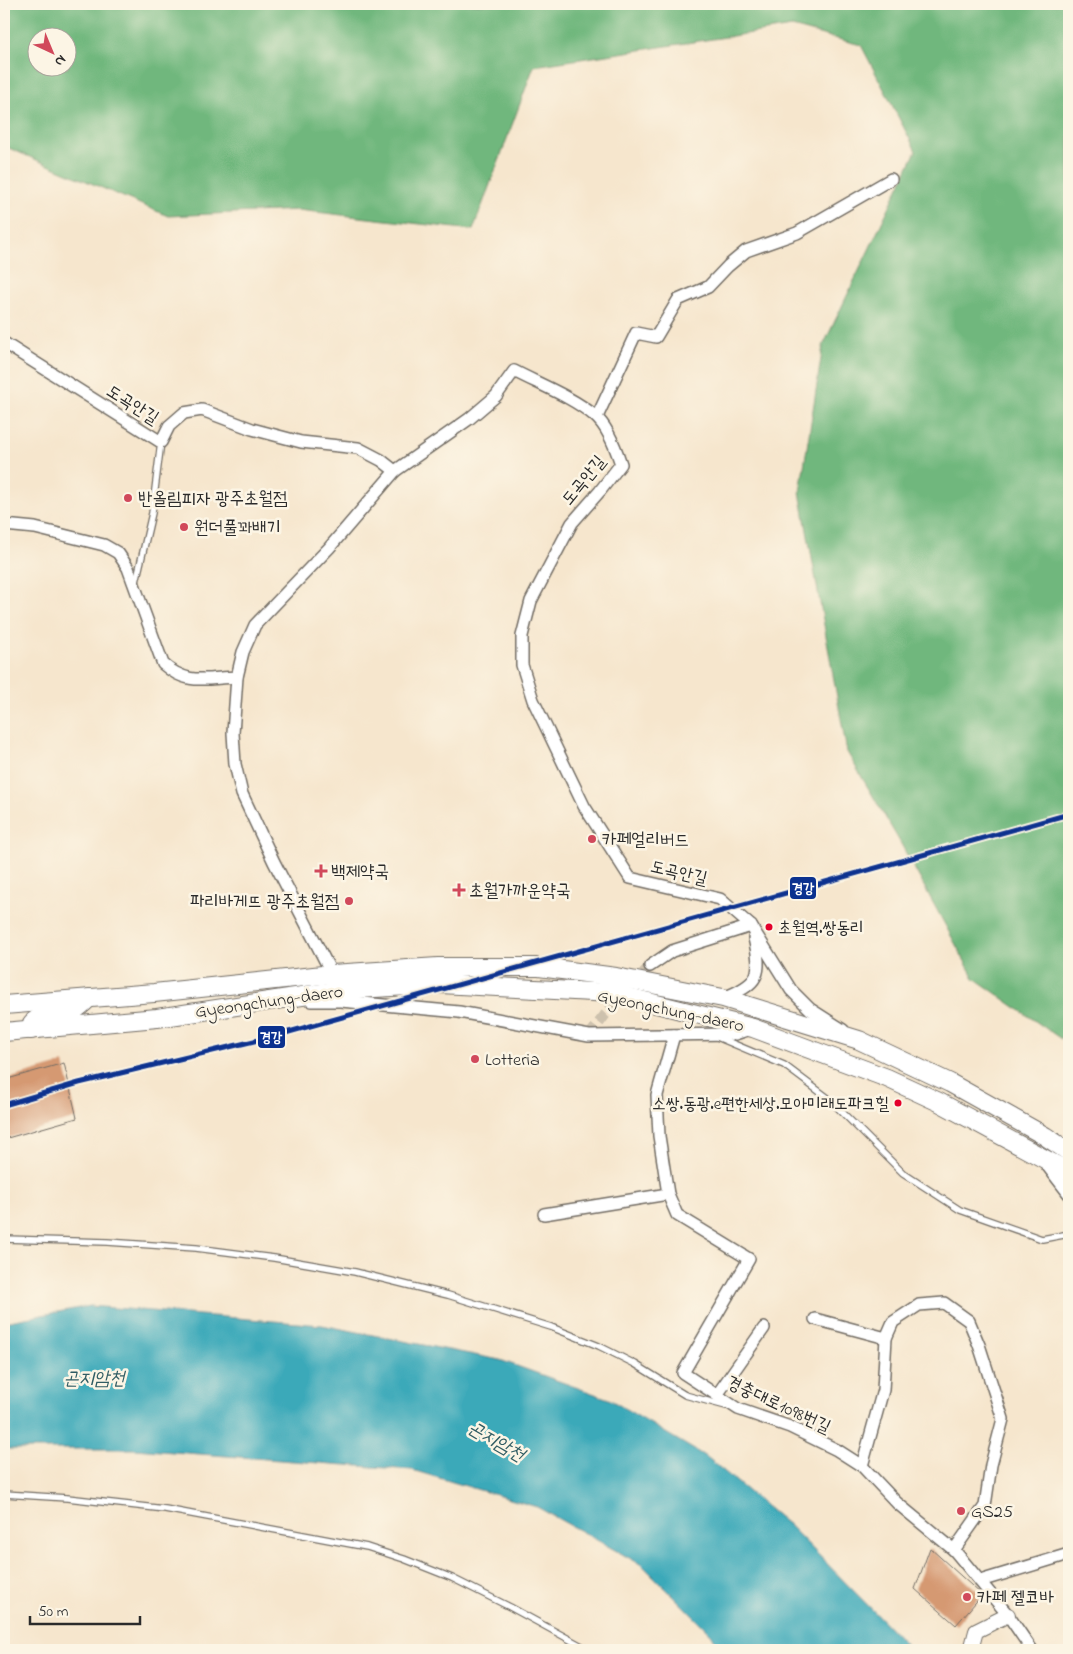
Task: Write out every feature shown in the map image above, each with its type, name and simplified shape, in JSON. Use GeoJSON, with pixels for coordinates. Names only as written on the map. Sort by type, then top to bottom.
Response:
{"type":"FeatureCollection","features":[{"type":"Feature","properties":{"kind":"main road","name":"Gyeongchung-daero"},"geometry":{"type":"LineString","coordinates":[[4,1005],[332,974],[438,967],[539,967],[616,977],[722,998],[859,1040],[950,1082],[1045,1136],[1069,1152]]}},
{"type":"Feature","properties":{"kind":"main road","name":"Gyeongchung-daero"},"geometry":{"type":"LineString","coordinates":[[4,1032],[157,1018],[342,990],[440,984],[612,993],[753,1028],[887,1078],[939,1102],[1069,1172]]}},
{"type":"Feature","properties":{"kind":"main road"},"geometry":{"type":"LineString","coordinates":[[31,1030],[32,1023],[36,1019],[46,1015],[71,1012],[88,998]]}},
{"type":"Feature","properties":{"kind":"street"},"geometry":{"type":"LineString","coordinates":[[597,417],[636,333],[656,337],[678,300],[708,287],[746,251],[797,234],[891,179]]}},
{"type":"Feature","properties":{"kind":"street","name":"도곡안길"},"geometry":{"type":"LineString","coordinates":[[4,342],[161,442],[169,426],[184,413],[202,410],[252,429],[301,442],[358,448],[381,460],[395,471],[490,402],[514,371],[572,401],[597,417],[615,446],[621,464],[600,492],[572,522],[532,601],[522,636],[522,665],[533,700],[584,806],[630,878],[720,899],[751,926],[791,990],[810,1009],[859,1040]]}},
{"type":"Feature","properties":{"kind":"street"},"geometry":{"type":"LineString","coordinates":[[332,974],[274,862],[242,794],[235,764],[233,733],[237,677],[243,652],[255,624],[329,548],[395,471]]}},
{"type":"Feature","properties":{"kind":"street"},"geometry":{"type":"LineString","coordinates":[[4,525],[36,528],[104,545],[118,553],[128,568],[135,585],[163,664],[174,673],[188,679],[237,677]]}},
{"type":"Feature","properties":{"kind":"street"},"geometry":{"type":"LineString","coordinates":[[650,966],[672,951],[751,926],[759,959],[757,976],[744,990],[722,998]]}},
{"type":"Feature","properties":{"kind":"street"},"geometry":{"type":"LineString","coordinates":[[268,1001],[341,1001],[459,1012],[589,1036],[735,1034],[753,1028]]}},
{"type":"Feature","properties":{"kind":"street","name":"경충대로1098번길"},"geometry":{"type":"LineString","coordinates":[[674,1035],[657,1095],[659,1136],[668,1194],[677,1214],[750,1260],[683,1373],[738,1408],[790,1427],[837,1450],[862,1466],[897,1503],[954,1550],[1008,1615],[1032,1650]]}},
{"type":"Feature","properties":{"kind":"street"},"geometry":{"type":"LineString","coordinates":[[1034,1153],[1051,1169],[1069,1194]]}},
{"type":"Feature","properties":{"kind":"street"},"geometry":{"type":"LineString","coordinates":[[544,1214],[668,1194]]}},
{"type":"Feature","properties":{"kind":"street"},"geometry":{"type":"LineString","coordinates":[[862,1466],[883,1390],[886,1338],[893,1322],[918,1304],[944,1303],[968,1321],[982,1354],[1002,1419],[991,1464],[985,1506],[954,1550]]}},
{"type":"Feature","properties":{"kind":"street"},"geometry":{"type":"LineString","coordinates":[[815,1318],[886,1338]]}},
{"type":"Feature","properties":{"kind":"street"},"geometry":{"type":"LineString","coordinates":[[717,1396],[764,1328]]}},
{"type":"Feature","properties":{"kind":"street"},"geometry":{"type":"LineString","coordinates":[[980,1581],[1069,1554]]}},
{"type":"Feature","properties":{"kind":"street"},"geometry":{"type":"LineString","coordinates":[[971,1650],[976,1631],[1008,1615]]}},
{"type":"Feature","properties":{"kind":"lane"},"geometry":{"type":"LineString","coordinates":[[135,585],[152,513],[161,442]]}},
{"type":"Feature","properties":{"kind":"lane"},"geometry":{"type":"LineString","coordinates":[[713,1035],[784,1065],[828,1098],[903,1173],[960,1210],[1042,1239],[1069,1234]]}},
{"type":"Feature","properties":{"kind":"lane"},"geometry":{"type":"LineString","coordinates":[[4,1239],[107,1242],[196,1248],[274,1258],[355,1272],[448,1295],[551,1327],[599,1346],[635,1364],[685,1395],[738,1408]]}},
{"type":"Feature","properties":{"kind":"lane"},"geometry":{"type":"LineString","coordinates":[[4,1494],[67,1498],[165,1509],[367,1548],[404,1559],[452,1578],[589,1650]]}},
{"type":"Feature","properties":{"kind":"green space"},"geometry":{"type":"Polygon","coordinates":[[[4,4],[1069,4],[1069,1021],[1061,1039],[974,978],[900,842],[847,752],[800,492],[823,346],[916,151],[861,45],[792,27],[534,66],[473,230],[298,210],[168,216],[4,146],[4,4]]]}},
{"type":"Feature","properties":{"kind":"water","name":"곤지암천"},"geometry":{"type":"Polygon","coordinates":[[[90,1306],[322,1325],[500,1360],[609,1399],[708,1458],[790,1526],[904,1642],[908,1650],[720,1650],[712,1635],[642,1565],[537,1507],[412,1470],[134,1449],[4,1449],[4,1322],[90,1306]]]}},
{"type":"Feature","properties":{"kind":"building"},"geometry":{"type":"Polygon","coordinates":[[[64,1063],[77,1118],[4,1139],[4,1080],[64,1063]]]}},
{"type":"Feature","properties":{"kind":"building"},"geometry":{"type":"Polygon","coordinates":[[[930,1548],[982,1595],[956,1625],[915,1589],[930,1548]]]}},
{"type":"Feature","properties":{"kind":"tunnel"},"geometry":{"type":"LineString","coordinates":[[589,1036],[605,1015],[650,966]]}},
{"type":"Feature","properties":{"kind":"transit line","name":"경강"},"geometry":{"type":"LineString","coordinates":[[4,1105],[79,1083],[271,1037],[1069,814]]}},
{"type":"Feature","properties":{"kind":"place","name":"반올림피자 광주초월점"},"geometry":{"type":"Point","coordinates":[128,498]}},
{"type":"Feature","properties":{"kind":"place","name":"원더풀꽈배기"},"geometry":{"type":"Point","coordinates":[184,527]}},
{"type":"Feature","properties":{"kind":"place","name":"카페얼리버드"},"geometry":{"type":"Point","coordinates":[592,839]}},
{"type":"Feature","properties":{"kind":"place","name":"백제약국"},"geometry":{"type":"Point","coordinates":[321,871]}},
{"type":"Feature","properties":{"kind":"place","name":"초월가까운약국"},"geometry":{"type":"Point","coordinates":[459,890]}},
{"type":"Feature","properties":{"kind":"place","name":"파리바게뜨 광주초월점"},"geometry":{"type":"Point","coordinates":[349,901]}},
{"type":"Feature","properties":{"kind":"place","name":"초월역.쌍동리"},"geometry":{"type":"Point","coordinates":[769,927]}},
{"type":"Feature","properties":{"kind":"place","name":"Lotteria"},"geometry":{"type":"Point","coordinates":[475,1059]}},
{"type":"Feature","properties":{"kind":"place","name":"소쌍.동광.e편한세상.모아미래도파크힐"},"geometry":{"type":"Point","coordinates":[898,1103]}},
{"type":"Feature","properties":{"kind":"place","name":"GS25"},"geometry":{"type":"Point","coordinates":[961,1511]}},
{"type":"Feature","properties":{"kind":"place","name":"카페 젤코바"},"geometry":{"type":"Point","coordinates":[967,1597]}}]}
